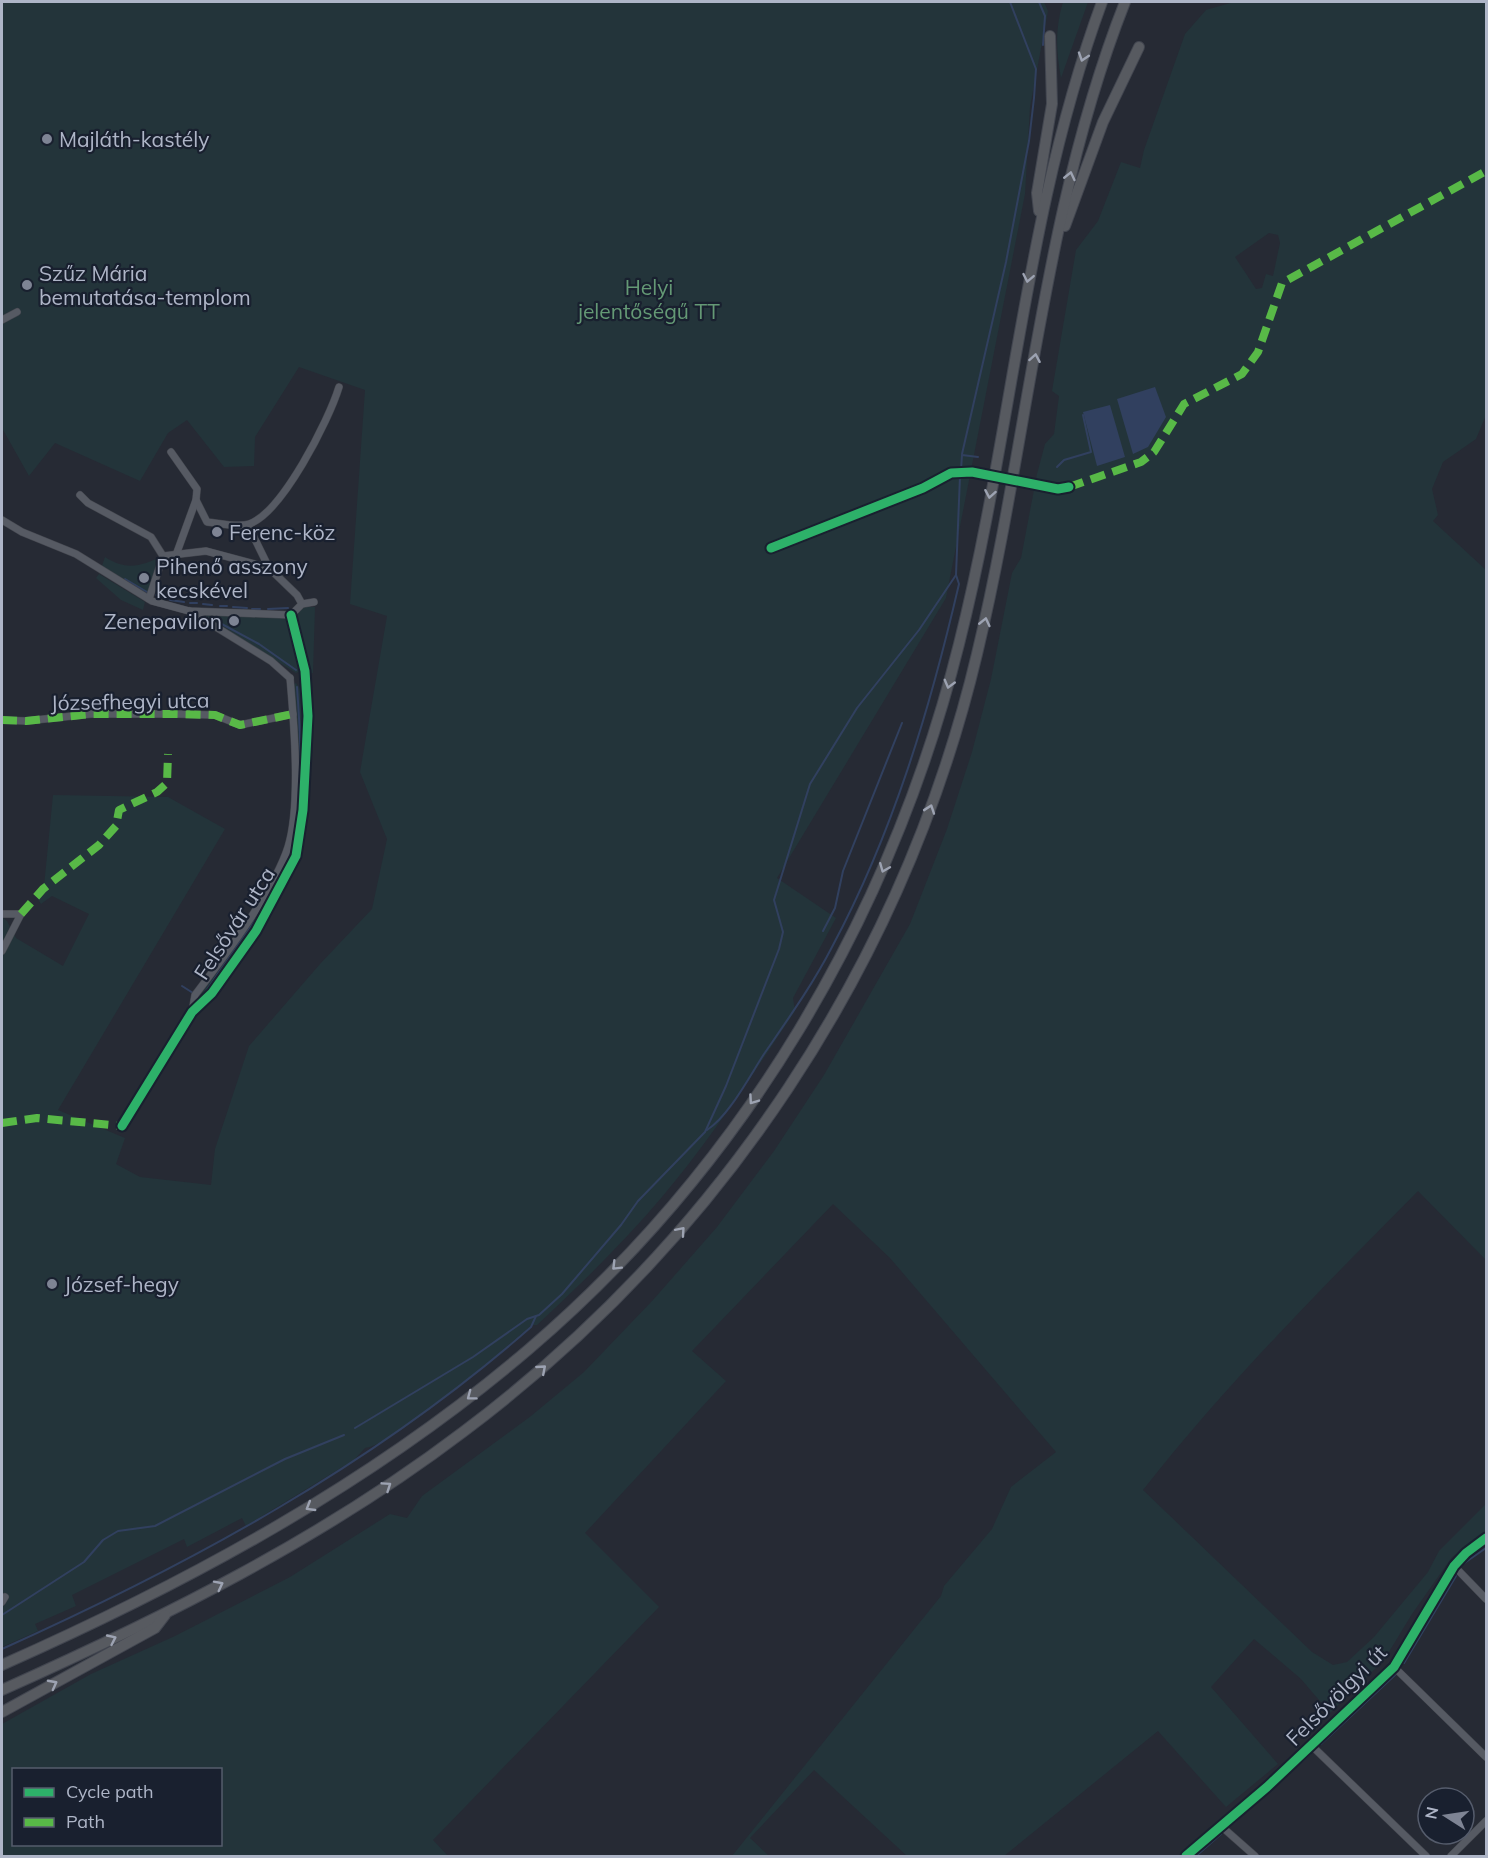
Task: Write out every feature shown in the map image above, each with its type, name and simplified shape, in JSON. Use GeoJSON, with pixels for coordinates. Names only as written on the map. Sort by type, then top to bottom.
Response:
{"type":"FeatureCollection","features":[{"type":"Feature","properties":{"kind":"highway"},"geometry":{"type":"LineString","coordinates":[[2,1665],[144,1598],[270,1530],[356,1478],[450,1412],[537,1342],[619,1263],[681,1194],[749,1105],[826,986],[848,946],[887,863],[929,752],[972,591],[1039,220],[1076,76],[1102,2]]}},
{"type":"Feature","properties":{"kind":"highway"},"geometry":{"type":"LineString","coordinates":[[2,1689],[167,1612],[279,1553],[369,1498],[460,1435],[526,1383],[595,1322],[677,1236],[724,1180],[806,1065],[846,996],[883,921],[926,821],[951,749],[990,599],[1054,254],[1087,111],[1125,2]]}},
{"type":"Feature","properties":{"kind":"highway"},"geometry":{"type":"LineString","coordinates":[[1039,220],[1037,193],[1052,104],[1050,36]]}},
{"type":"Feature","properties":{"kind":"highway"},"geometry":{"type":"LineString","coordinates":[[1054,254],[1092,147],[1139,47]]}},
{"type":"Feature","properties":{"kind":"highway"},"geometry":{"type":"LineString","coordinates":[[2,1712],[154,1628],[167,1612]]}},
{"type":"Feature","properties":{"kind":"street"},"geometry":{"type":"LineString","coordinates":[[2,320],[17,312]]}},
{"type":"Feature","properties":{"kind":"street"},"geometry":{"type":"LineString","coordinates":[[196,500],[207,522],[248,525],[270,512],[286,492],[334,405],[339,387]]}},
{"type":"Feature","properties":{"kind":"street"},"geometry":{"type":"LineString","coordinates":[[171,452],[197,489],[196,500],[176,555]]}},
{"type":"Feature","properties":{"kind":"street"},"geometry":{"type":"LineString","coordinates":[[771,548],[959,472],[972,472]]}},
{"type":"Feature","properties":{"kind":"street"},"geometry":{"type":"LineString","coordinates":[[1037,484],[1058,489],[1069,487]]}},
{"type":"Feature","properties":{"kind":"street"},"geometry":{"type":"LineString","coordinates":[[80,495],[88,503],[151,537],[163,556]]}},
{"type":"Feature","properties":{"kind":"street"},"geometry":{"type":"LineString","coordinates":[[2,520],[76,554],[149,598],[189,610],[291,615],[302,604],[314,602]]}},
{"type":"Feature","properties":{"kind":"street"},"geometry":{"type":"LineString","coordinates":[[248,525],[269,568],[297,595],[302,604]]}},
{"type":"Feature","properties":{"kind":"street"},"geometry":{"type":"LineString","coordinates":[[163,556],[206,551],[269,568]]}},
{"type":"Feature","properties":{"kind":"street"},"geometry":{"type":"LineString","coordinates":[[149,598],[163,556]]}},
{"type":"Feature","properties":{"kind":"street"},"geometry":{"type":"LineString","coordinates":[[189,610],[272,661],[290,678],[303,676]]}},
{"type":"Feature","properties":{"kind":"street","name":"Felsővár utca"},"geometry":{"type":"LineString","coordinates":[[122,1126],[192,1012],[212,993],[256,931],[296,856],[306,771],[303,676],[291,615]]}},
{"type":"Feature","properties":{"kind":"street","name":"Felsővár utca"},"geometry":{"type":"LineString","coordinates":[[192,1012],[195,995],[266,891],[288,846],[294,815],[293,714],[290,678]]}},
{"type":"Feature","properties":{"kind":"street","name":"Józsefhegyi utca"},"geometry":{"type":"LineString","coordinates":[[2,720],[26,721],[91,714],[175,714],[215,715],[240,725],[293,714]]}},
{"type":"Feature","properties":{"kind":"street"},"geometry":{"type":"LineString","coordinates":[[2,951],[21,914],[3,914]]}},
{"type":"Feature","properties":{"kind":"street","name":"Felsővölgyi út"},"geometry":{"type":"LineString","coordinates":[[1186,1857],[1312,1746],[1394,1667],[1454,1566],[1466,1553],[1486,1538]]}},
{"type":"Feature","properties":{"kind":"street"},"geometry":{"type":"LineString","coordinates":[[1454,1566],[1486,1599]]}},
{"type":"Feature","properties":{"kind":"street"},"geometry":{"type":"LineString","coordinates":[[1394,1667],[1486,1757]]}},
{"type":"Feature","properties":{"kind":"street"},"geometry":{"type":"LineString","coordinates":[[1312,1746],[1426,1857]]}},
{"type":"Feature","properties":{"kind":"street"},"geometry":{"type":"LineString","coordinates":[[1450,1857],[1486,1821]]}},
{"type":"Feature","properties":{"kind":"street"},"geometry":{"type":"LineString","coordinates":[[1221,1826],[1255,1857]]}},
{"type":"Feature","properties":{"kind":"green space","name":"Helyi jelentőségű TT"},"geometry":{"type":"Polygon","coordinates":[[[2,2],[1044,2],[1048,11],[1030,107],[1025,194],[946,598],[777,878],[836,918],[793,998],[795,1011],[715,1129],[662,1197],[601,1263],[537,1325],[532,1325],[449,1394],[399,1431],[365,1448],[354,1460],[246,1526],[242,1518],[187,1547],[184,1539],[72,1595],[76,1606],[35,1624],[38,1631],[2,1647],[2,917],[7,921],[16,938],[63,966],[89,914],[52,896],[41,904],[35,894],[44,886],[53,795],[168,797],[225,829],[58,1110],[125,1138],[116,1164],[140,1177],[211,1185],[215,1149],[249,1046],[320,964],[372,909],[387,839],[360,772],[387,616],[350,604],[365,390],[299,367],[255,437],[254,466],[224,467],[187,420],[168,433],[140,481],[55,443],[29,476],[2,428],[2,2]]]}},
{"type":"Feature","properties":{"kind":"green space"},"geometry":{"type":"Polygon","coordinates":[[[1063,2],[1088,2],[1061,78],[1057,40],[1063,2]]]}},
{"type":"Feature","properties":{"kind":"green space"},"geometry":{"type":"Polygon","coordinates":[[[1234,2],[1486,2],[1486,415],[1476,439],[1443,462],[1432,489],[1438,515],[1433,521],[1486,570],[1486,1260],[1418,1191],[1242,1374],[1143,1490],[1312,1652],[1333,1665],[1347,1662],[1374,1637],[1428,1572],[1439,1551],[1486,1504],[1486,1532],[1452,1557],[1412,1614],[1384,1660],[1330,1713],[1301,1679],[1254,1639],[1211,1687],[1278,1764],[1226,1807],[1158,1731],[1004,1856],[907,1856],[814,1770],[750,1838],[769,1856],[732,1856],[941,1596],[944,1586],[992,1529],[1011,1487],[1056,1452],[890,1258],[833,1204],[692,1351],[726,1381],[585,1533],[659,1607],[433,1840],[448,1856],[2,1856],[2,1724],[91,1674],[175,1636],[290,1577],[390,1514],[407,1518],[422,1496],[531,1416],[584,1372],[653,1300],[717,1227],[774,1151],[824,1075],[910,924],[947,829],[972,752],[991,679],[1012,573],[1021,558],[1045,444],[1054,434],[1059,396],[1052,391],[1076,250],[1098,221],[1121,162],[1140,168],[1144,150],[1185,34],[1206,10],[1234,2]],[[1269,233],[1235,257],[1256,289],[1262,288],[1266,274],[1273,276],[1280,243],[1278,235],[1269,233]]]}},
{"type":"Feature","properties":{"kind":"green space"},"geometry":{"type":"Polygon","coordinates":[[[163,556],[150,589],[146,593],[102,566],[105,557],[120,564],[134,565],[163,556]]]}},
{"type":"Feature","properties":{"kind":"green space"},"geometry":{"type":"Polygon","coordinates":[[[99,574],[145,602],[143,610],[121,600],[96,578],[99,574]]]}},
{"type":"Feature","properties":{"kind":"green space"},"geometry":{"type":"Polygon","coordinates":[[[315,607],[313,673],[309,673],[296,632],[296,616],[300,609],[315,607]]]}},
{"type":"Feature","properties":{"kind":"green space"},"geometry":{"type":"Polygon","coordinates":[[[201,615],[277,616],[287,619],[300,671],[296,673],[201,615]]]}},
{"type":"Feature","properties":{"kind":"green space"},"geometry":{"type":"Polygon","coordinates":[[[296,683],[304,693],[304,715],[302,804],[295,852],[255,925],[251,926],[249,925],[273,883],[294,829],[292,685],[296,683]]]}},
{"type":"Feature","properties":{"kind":"green space"},"geometry":{"type":"Polygon","coordinates":[[[246,930],[248,937],[231,961],[208,991],[197,999],[246,930]]]}},
{"type":"Feature","properties":{"kind":"water"},"geometry":{"type":"Polygon","coordinates":[[[1155,387],[1166,417],[1148,447],[1133,454],[1117,399],[1155,387]]]}},
{"type":"Feature","properties":{"kind":"water"},"geometry":{"type":"Polygon","coordinates":[[[1110,405],[1125,457],[1097,466],[1083,412],[1110,405]]]}},
{"type":"Feature","properties":{"kind":"waterway"},"geometry":{"type":"LineString","coordinates":[[962,454],[1006,262],[1029,141],[1034,98],[1036,69],[1010,2]]}},
{"type":"Feature","properties":{"kind":"waterway"},"geometry":{"type":"LineString","coordinates":[[1039,2],[1045,16],[1043,45]]}},
{"type":"Feature","properties":{"kind":"waterway"},"geometry":{"type":"LineString","coordinates":[[1057,467],[1064,460],[1091,452],[1083,415]]}},
{"type":"Feature","properties":{"kind":"waterway"},"geometry":{"type":"LineString","coordinates":[[961,470],[962,455],[978,457]]}},
{"type":"Feature","properties":{"kind":"waterway"},"geometry":{"type":"LineString","coordinates":[[707,1130],[731,1106],[817,974],[874,860],[922,724],[959,584],[956,575],[960,476]]}},
{"type":"Feature","properties":{"kind":"waterway"},"geometry":{"type":"LineString","coordinates":[[355,1428],[473,1357],[527,1319],[539,1315],[562,1294],[621,1225],[638,1201],[705,1132],[726,1086],[779,949],[783,932],[774,900],[810,784],[857,708],[919,630],[956,575]]}},
{"type":"Feature","properties":{"kind":"waterway"},"geometry":{"type":"LineString","coordinates":[[125,579],[147,592]]}},
{"type":"Feature","properties":{"kind":"waterway"},"geometry":{"type":"LineString","coordinates":[[156,595],[165,598]]}},
{"type":"Feature","properties":{"kind":"waterway"},"geometry":{"type":"LineString","coordinates":[[170,600],[184,602]]}},
{"type":"Feature","properties":{"kind":"waterway"},"geometry":{"type":"LineString","coordinates":[[190,603],[197,603]]}},
{"type":"Feature","properties":{"kind":"waterway"},"geometry":{"type":"LineString","coordinates":[[203,604],[212,605]]}},
{"type":"Feature","properties":{"kind":"waterway"},"geometry":{"type":"LineString","coordinates":[[220,606],[227,606]]}},
{"type":"Feature","properties":{"kind":"waterway"},"geometry":{"type":"LineString","coordinates":[[233,607],[247,608]]}},
{"type":"Feature","properties":{"kind":"waterway"},"geometry":{"type":"LineString","coordinates":[[268,609],[288,608]]}},
{"type":"Feature","properties":{"kind":"waterway"},"geometry":{"type":"LineString","coordinates":[[252,609],[260,609]]}},
{"type":"Feature","properties":{"kind":"waterway"},"geometry":{"type":"LineString","coordinates":[[218,622],[259,644],[296,670]]}},
{"type":"Feature","properties":{"kind":"waterway"},"geometry":{"type":"LineString","coordinates":[[197,996],[201,997],[209,987],[255,921],[276,887],[292,851],[301,793],[297,687]]}},
{"type":"Feature","properties":{"kind":"waterway"},"geometry":{"type":"LineString","coordinates":[[823,931],[835,908],[843,871],[902,723]]}},
{"type":"Feature","properties":{"kind":"waterway"},"geometry":{"type":"LineString","coordinates":[[182,986],[193,993]]}},
{"type":"Feature","properties":{"kind":"waterway"},"geometry":{"type":"LineString","coordinates":[[2,1649],[211,1546],[279,1508],[345,1467],[471,1377],[531,1327],[536,1316]]}},
{"type":"Feature","properties":{"kind":"waterway"},"geometry":{"type":"LineString","coordinates":[[2,1615],[84,1562],[103,1540],[118,1531],[155,1526],[285,1459],[344,1435]]}},
{"type":"Feature","properties":{"kind":"waterway"},"geometry":{"type":"LineString","coordinates":[[1463,1564],[1486,1548]]}},
{"type":"Feature","properties":{"kind":"waterway"},"geometry":{"type":"LineString","coordinates":[[1404,1663],[1456,1576]]}},
{"type":"Feature","properties":{"kind":"waterway"},"geometry":{"type":"LineString","coordinates":[[1321,1744],[1396,1674]]}},
{"type":"Feature","properties":{"kind":"waterway"},"geometry":{"type":"LineString","coordinates":[[1233,1823],[1310,1754]]}},
{"type":"Feature","properties":{"kind":"waterway"},"geometry":{"type":"LineString","coordinates":[[1196,1856],[1221,1834]]}},
{"type":"Feature","properties":{"kind":"tunnel"},"geometry":{"type":"LineString","coordinates":[[972,472],[1037,485]]}},
{"type":"Feature","properties":{"kind":"marked path"},"geometry":{"type":"LineString","coordinates":[[1069,487],[1141,462],[1154,452],[1184,404],[1242,374],[1258,352],[1282,283],[1486,171]]}},
{"type":"Feature","properties":{"kind":"marked path"},"geometry":{"type":"LineString","coordinates":[[2,720],[26,721],[91,714],[175,714],[215,715],[240,725],[293,714]]}},
{"type":"Feature","properties":{"kind":"marked path"},"geometry":{"type":"LineString","coordinates":[[21,914],[43,889],[99,845],[116,826],[119,810],[157,792],[167,783],[168,754]]}},
{"type":"Feature","properties":{"kind":"marked path"},"geometry":{"type":"LineString","coordinates":[[2,1123],[37,1118],[122,1126]]}},
{"type":"Feature","properties":{"kind":"cycle path"},"geometry":{"type":"LineString","coordinates":[[771,548],[923,488],[951,473],[972,472],[1058,489],[1069,487]]}},
{"type":"Feature","properties":{"kind":"cycle path"},"geometry":{"type":"LineString","coordinates":[[122,1126],[192,1012],[212,993],[256,931],[296,856],[303,810],[308,716],[305,671],[291,615]]}},
{"type":"Feature","properties":{"kind":"cycle path"},"geometry":{"type":"LineString","coordinates":[[1186,1856],[1267,1787],[1394,1667],[1454,1566],[1466,1553],[1486,1538]]}},
{"type":"Feature","properties":{"kind":"place","name":"Majláth-kastély"},"geometry":{"type":"Point","coordinates":[47,139]}},
{"type":"Feature","properties":{"kind":"place","name":"Szűz Mária bemutatása-templom"},"geometry":{"type":"Point","coordinates":[27,285]}},
{"type":"Feature","properties":{"kind":"place","name":"Ferenc-köz"},"geometry":{"type":"Point","coordinates":[217,532]}},
{"type":"Feature","properties":{"kind":"place","name":"Pihenő asszony kecskével"},"geometry":{"type":"Point","coordinates":[144,578]}},
{"type":"Feature","properties":{"kind":"place","name":"Zenepavilon"},"geometry":{"type":"Point","coordinates":[234,621]}},
{"type":"Feature","properties":{"kind":"place","name":"József-hegy"},"geometry":{"type":"Point","coordinates":[52,1284]}}]}
